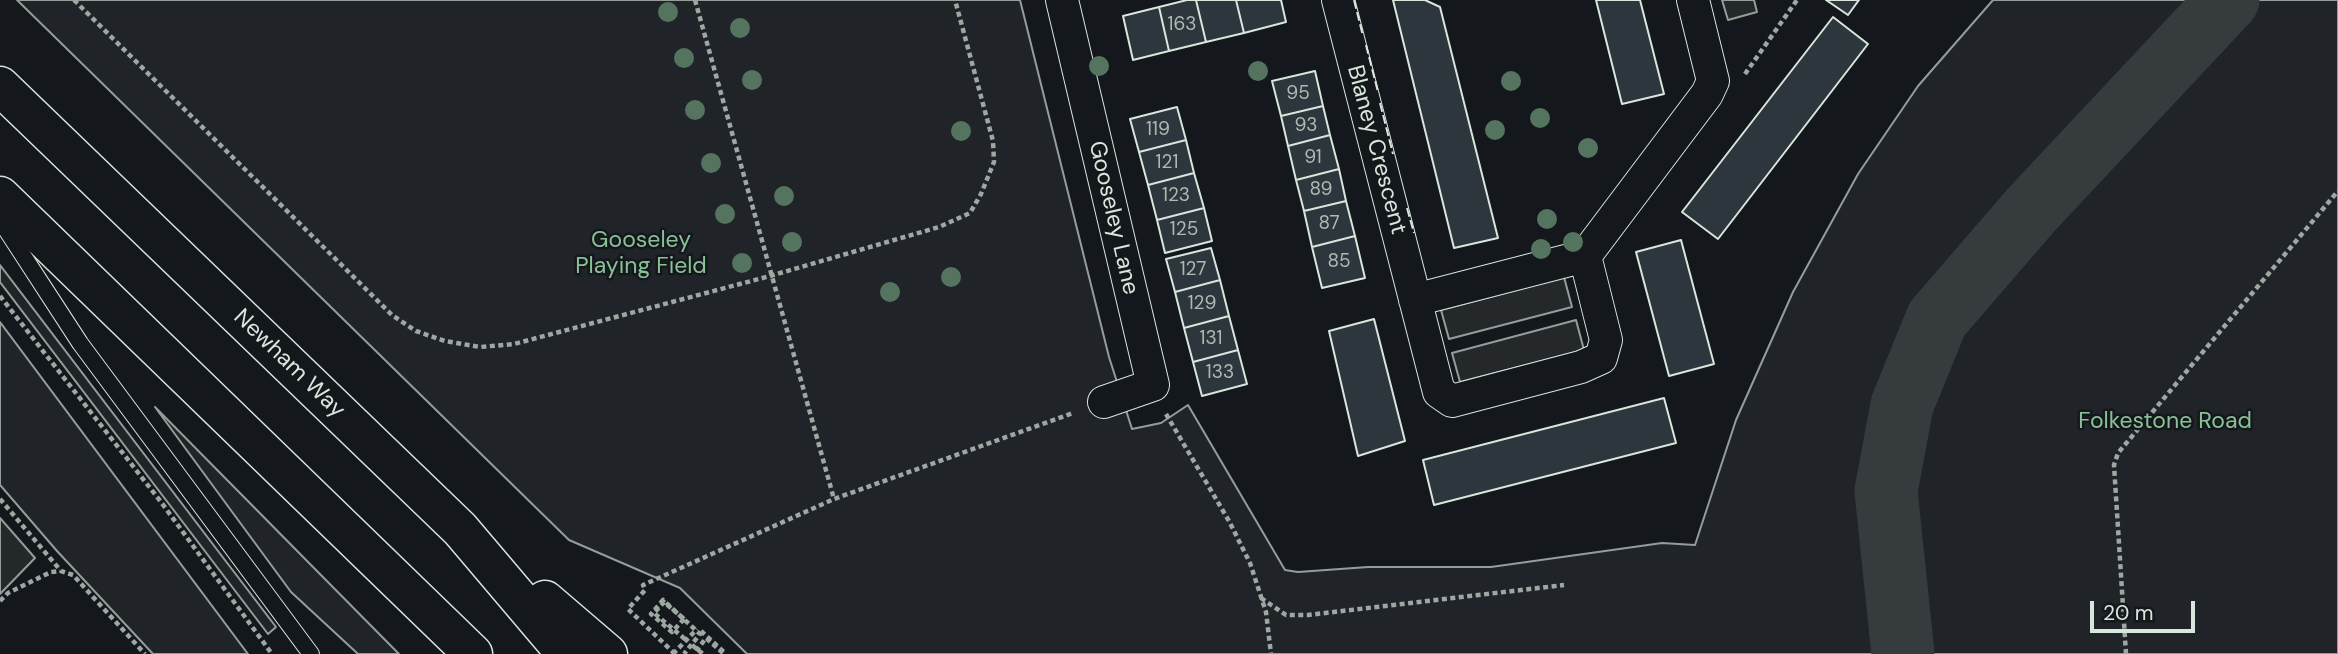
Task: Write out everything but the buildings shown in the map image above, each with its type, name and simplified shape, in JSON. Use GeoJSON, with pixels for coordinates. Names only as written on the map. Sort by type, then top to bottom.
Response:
{"type":"FeatureCollection","features":[{"type":"Feature","properties":{"kind":"highway","name":"Newham Way"},"geometry":{"type":"LineString","coordinates":[[0,86],[460,529],[566,654]]}},
{"type":"Feature","properties":{"kind":"highway"},"geometry":{"type":"LineString","coordinates":[[0,196],[473,654]]}},
{"type":"Feature","properties":{"kind":"highway"},"geometry":{"type":"LineString","coordinates":[[460,529],[608,654]]}},
{"type":"Feature","properties":{"kind":"street","name":"Gooseley Lane"},"geometry":{"type":"LineString","coordinates":[[1062,0],[1153,385]]}},
{"type":"Feature","properties":{"kind":"street","name":"Blaney Crescent"},"geometry":{"type":"LineString","coordinates":[[1338,0],[1438,392],[1452,401],[1581,367],[1601,358],[1606,341],[1585,256]]}},
{"type":"Feature","properties":{"kind":"street"},"geometry":{"type":"LineString","coordinates":[[1415,300],[1585,256],[1707,94],[1713,81],[1693,0]]}},
{"type":"Feature","properties":{"kind":"street"},"geometry":{"type":"LineString","coordinates":[[1104,402],[1153,385]]}},
{"type":"Feature","properties":{"kind":"lane"},"geometry":{"type":"LineString","coordinates":[[0,220],[80,344],[311,654]]}},
{"type":"Feature","properties":{"kind":"path"},"geometry":{"type":"LineString","coordinates":[[74,0],[393,315],[416,331],[445,341],[480,347],[514,344],[770,276],[939,227],[970,212],[981,194],[994,162],[993,141],[955,0]]}},
{"type":"Feature","properties":{"kind":"path"},"geometry":{"type":"LineString","coordinates":[[695,0],[834,499]]}},
{"type":"Feature","properties":{"kind":"path"},"geometry":{"type":"LineString","coordinates":[[1744,76],[1797,0]]}},
{"type":"Feature","properties":{"kind":"path"},"geometry":{"type":"LineString","coordinates":[[2126,654],[2114,465],[2118,453],[2338,191]]}},
{"type":"Feature","properties":{"kind":"path"},"geometry":{"type":"LineString","coordinates":[[0,296],[161,502],[272,654]]}},
{"type":"Feature","properties":{"kind":"path"},"geometry":{"type":"LineString","coordinates":[[1153,385],[1165,413],[1229,520],[1250,563],[1266,612],[1271,654]]}},
{"type":"Feature","properties":{"kind":"path"},"geometry":{"type":"LineString","coordinates":[[725,654],[697,629],[674,654],[628,609],[645,590],[643,585],[834,499],[1104,402]]}},
{"type":"Feature","properties":{"kind":"path"},"geometry":{"type":"LineString","coordinates":[[0,499],[61,571]]}},
{"type":"Feature","properties":{"kind":"path"},"geometry":{"type":"LineString","coordinates":[[0,601],[8,593],[51,572],[61,571],[73,575],[145,654]]}},
{"type":"Feature","properties":{"kind":"path"},"geometry":{"type":"LineString","coordinates":[[1261,598],[1286,615],[1308,615],[1564,585]]}},
{"type":"Feature","properties":{"kind":"path"},"geometry":{"type":"LineString","coordinates":[[684,654],[700,634],[688,622],[663,600],[651,614],[672,632],[678,625],[684,619],[664,602],[654,613],[670,626],[678,633],[686,640]]}},
{"type":"Feature","properties":{"kind":"path"},"geometry":{"type":"LineString","coordinates":[[701,654],[696,650],[706,638],[725,654]]}},
{"type":"Feature","properties":{"kind":"path"},"geometry":{"type":"LineString","coordinates":[[692,645],[701,654]]}},
{"type":"Feature","properties":{"kind":"green space"},"geometry":{"type":"Polygon","coordinates":[[[17,0],[1020,0],[1109,357],[1132,429],[1161,423],[1188,405],[1285,570],[1298,572],[1368,567],[1491,567],[1662,543],[1695,545],[1736,420],[1793,292],[1858,174],[1918,86],[1993,0],[2338,0],[2338,654],[747,654],[680,588],[569,540],[17,0]]]}},
{"type":"Feature","properties":{"kind":"green space"},"geometry":{"type":"Polygon","coordinates":[[[0,265],[276,627],[268,634],[0,282],[0,265]]]}},
{"type":"Feature","properties":{"kind":"green space"},"geometry":{"type":"Polygon","coordinates":[[[0,322],[248,654],[153,654],[0,485],[0,322]]]}},
{"type":"Feature","properties":{"kind":"green space"},"geometry":{"type":"Polygon","coordinates":[[[155,407],[399,654],[358,654],[291,592],[155,407]]]}},
{"type":"Feature","properties":{"kind":"shaded area"},"geometry":{"type":"Polygon","coordinates":[[[1722,0],[1754,0],[1757,12],[1728,20],[1722,0]]]}},
{"type":"Feature","properties":{"kind":"shaded area"},"geometry":{"type":"Polygon","coordinates":[[[1564,277],[1572,307],[1449,339],[1441,310],[1564,277]]]}},
{"type":"Feature","properties":{"kind":"shaded area"},"geometry":{"type":"Polygon","coordinates":[[[1576,320],[1584,350],[1460,382],[1452,353],[1576,320]]]}},
{"type":"Feature","properties":{"kind":"shaded area"},"geometry":{"type":"Polygon","coordinates":[[[0,518],[35,558],[0,594],[0,518]]]}},
{"type":"Feature","properties":{"kind":"waterway"},"geometry":{"type":"LineString","coordinates":[[1903,654],[1886,491],[1902,405],[1937,319],[2032,209],[2228,0]]}},
{"type":"Feature","properties":{"kind":"fence"},"geometry":{"type":"LineString","coordinates":[[1354,0],[1363,36]]}},
{"type":"Feature","properties":{"kind":"fence"},"geometry":{"type":"LineString","coordinates":[[1366,45],[1378,92]]}},
{"type":"Feature","properties":{"kind":"fence"},"geometry":{"type":"LineString","coordinates":[[1380,103],[1393,154]]}},
{"type":"Feature","properties":{"kind":"fence"},"geometry":{"type":"LineString","coordinates":[[1407,208],[1414,233]]}},
{"type":"Feature","properties":{"kind":"park label","name":"Gooseley Playing Field"},"geometry":{"type":"Point","coordinates":[641,254]}},
{"type":"Feature","properties":{"kind":"park label","name":"Folkestone Road"},"geometry":{"type":"Point","coordinates":[2165,422]}}]}
